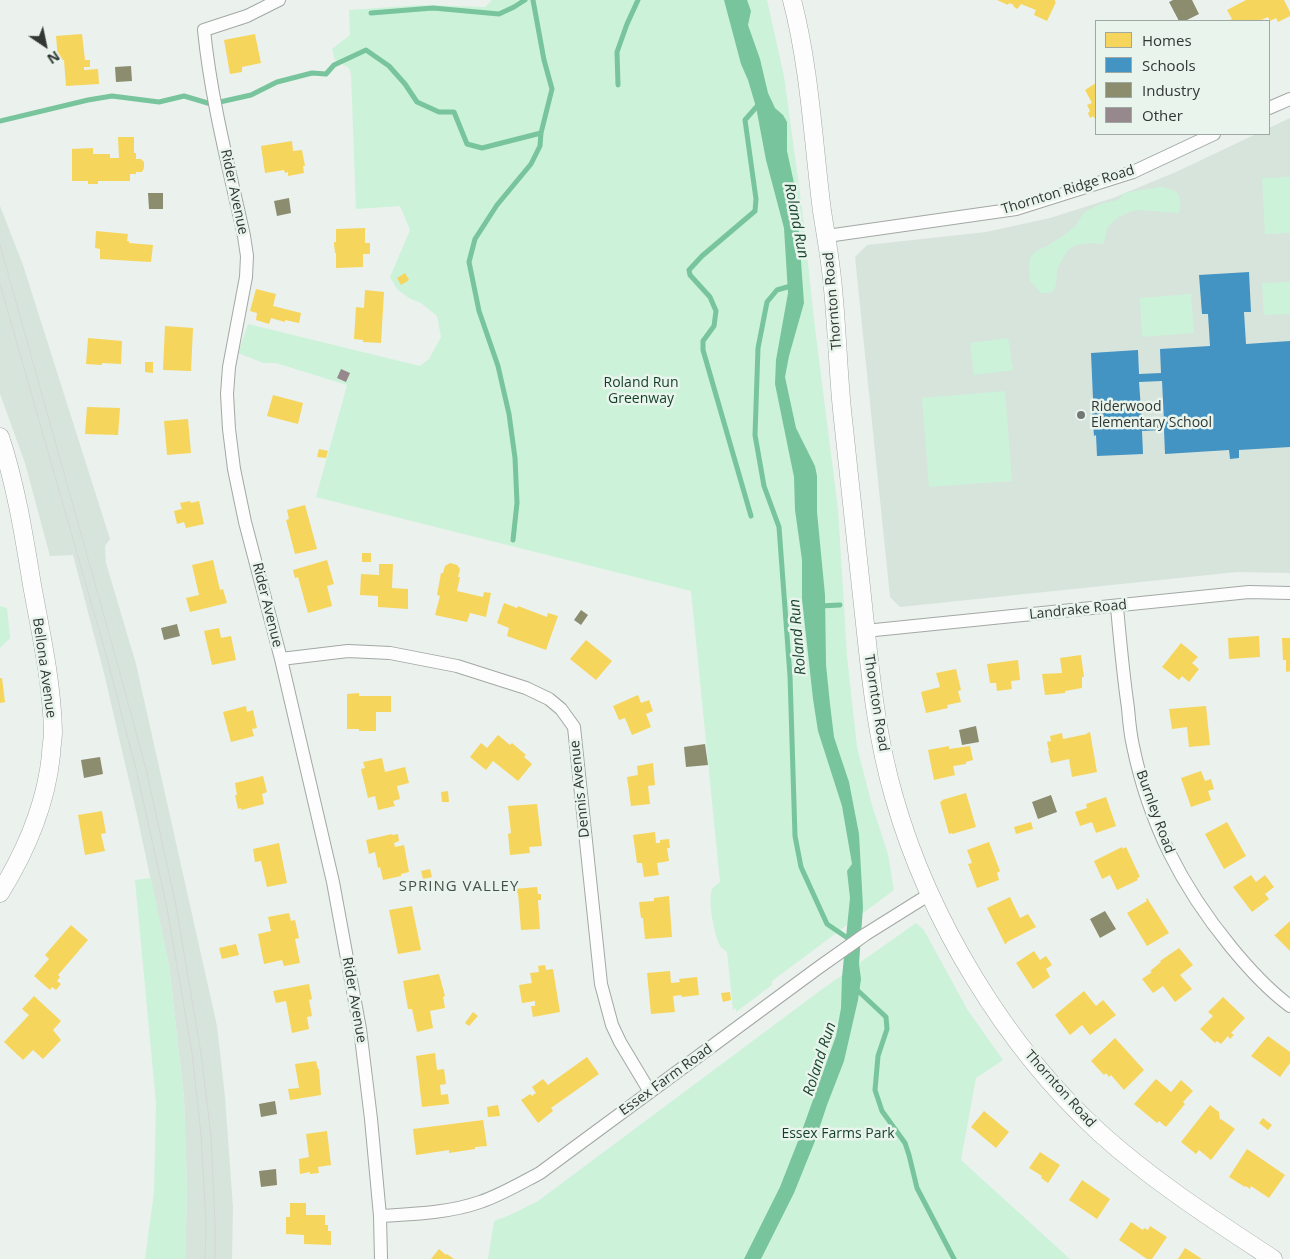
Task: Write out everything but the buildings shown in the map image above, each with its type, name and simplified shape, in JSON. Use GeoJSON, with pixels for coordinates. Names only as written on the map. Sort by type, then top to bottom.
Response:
{"type":"FeatureCollection","features":[{"type":"Feature","properties":{"kind":"street","name":"Rider Avenue"},"geometry":{"type":"LineString","coordinates":[[279,0],[248,16],[204,30],[212,92],[247,256],[245,286],[229,367],[227,394],[229,429],[234,469],[246,522],[281,659],[333,882],[360,1029],[380,1216],[381,1259]]}},
{"type":"Feature","properties":{"kind":"street","name":"Thornton Road"},"geometry":{"type":"LineString","coordinates":[[792,0],[800,31],[808,84],[833,287],[842,406],[872,691],[880,739],[894,798],[910,846],[930,894],[957,948],[985,996],[1051,1083],[1100,1133],[1152,1177],[1273,1259]]}},
{"type":"Feature","properties":{"kind":"street"},"geometry":{"type":"LineString","coordinates":[[1270,108],[1290,99]]}},
{"type":"Feature","properties":{"kind":"street","name":"Thornton Ridge Road"},"geometry":{"type":"LineString","coordinates":[[827,236],[1016,209],[1133,172],[1212,135]]}},
{"type":"Feature","properties":{"kind":"street","name":"Bellona Avenue"},"geometry":{"type":"LineString","coordinates":[[0,437],[23,530],[45,661],[53,734],[49,773],[40,807],[31,834],[0,893]]}},
{"type":"Feature","properties":{"kind":"street","name":"Landrake Road"},"geometry":{"type":"LineString","coordinates":[[865,631],[1249,592],[1290,593]]}},
{"type":"Feature","properties":{"kind":"street","name":"Burnley Road"},"geometry":{"type":"LineString","coordinates":[[1117,606],[1132,744],[1155,821],[1181,875],[1212,924],[1249,969],[1290,1006]]}},
{"type":"Feature","properties":{"kind":"street","name":"Dennis Avenue"},"geometry":{"type":"LineString","coordinates":[[281,659],[348,651],[390,653],[457,666],[526,688],[549,699],[566,714],[574,727],[601,984],[612,1025],[650,1092]]}},
{"type":"Feature","properties":{"kind":"street","name":"Essex Farm Road"},"geometry":{"type":"LineString","coordinates":[[380,1216],[455,1208],[480,1202],[500,1194],[540,1173],[818,968],[866,934],[930,894]]}},
{"type":"Feature","properties":{"kind":"shaded area","name":"Riderwood Elementary School"},"geometry":{"type":"Polygon","coordinates":[[[1290,118],[1290,573],[1237,572],[900,607],[890,597],[855,257],[867,245],[986,232],[1050,218],[1113,198],[1176,172],[1254,135],[1270,135],[1270,128],[1290,118]]]}},
{"type":"Feature","properties":{"kind":"shaded area"},"geometry":{"type":"Polygon","coordinates":[[[0,206],[23,265],[110,539],[105,546],[106,563],[136,664],[217,1026],[225,1097],[233,1208],[232,1259],[185,1259],[187,1190],[184,1098],[169,966],[104,673],[73,555],[50,556],[25,463],[0,394],[0,206]]]}},
{"type":"Feature","properties":{"kind":"green space","name":"Roland Run Greenway"},"geometry":{"type":"Polygon","coordinates":[[[492,0],[767,0],[784,76],[802,208],[838,509],[847,656],[857,747],[872,805],[888,854],[894,890],[772,981],[772,985],[736,1012],[736,1008],[733,1010],[727,952],[719,944],[711,912],[711,892],[720,882],[691,591],[316,497],[347,385],[276,363],[263,363],[238,353],[248,324],[420,366],[429,359],[441,337],[437,316],[421,303],[409,298],[397,289],[390,277],[410,230],[400,206],[356,209],[351,74],[349,68],[335,60],[332,49],[350,35],[349,10],[422,5],[485,7],[492,0]]]}},
{"type":"Feature","properties":{"kind":"green space"},"geometry":{"type":"Polygon","coordinates":[[[1290,177],[1290,233],[1265,234],[1262,178],[1290,177]]]}},
{"type":"Feature","properties":{"kind":"green space"},"geometry":{"type":"Polygon","coordinates":[[[1161,187],[1176,192],[1180,198],[1179,213],[1138,210],[1129,212],[1117,218],[1107,228],[1104,244],[1083,244],[1069,249],[1058,268],[1056,285],[1051,293],[1041,293],[1030,281],[1029,265],[1031,256],[1036,251],[1067,233],[1088,210],[1103,203],[1115,201],[1124,193],[1161,187]]]}},
{"type":"Feature","properties":{"kind":"green space"},"geometry":{"type":"Polygon","coordinates":[[[1290,282],[1290,314],[1264,315],[1262,283],[1290,282]]]}},
{"type":"Feature","properties":{"kind":"green space"},"geometry":{"type":"Polygon","coordinates":[[[1191,294],[1194,333],[1142,337],[1140,298],[1191,294]]]}},
{"type":"Feature","properties":{"kind":"green space"},"geometry":{"type":"Polygon","coordinates":[[[1008,338],[1013,370],[974,375],[970,343],[1008,338]]]}},
{"type":"Feature","properties":{"kind":"green space"},"geometry":{"type":"Polygon","coordinates":[[[1005,391],[1012,481],[929,487],[922,398],[1005,391]]]}},
{"type":"Feature","properties":{"kind":"green space"},"geometry":{"type":"Polygon","coordinates":[[[0,606],[7,608],[10,638],[0,648],[0,606]]]}},
{"type":"Feature","properties":{"kind":"green space"},"geometry":{"type":"Polygon","coordinates":[[[151,878],[169,966],[184,1098],[187,1190],[185,1259],[145,1259],[154,1192],[156,1103],[135,880],[151,878]]]}},
{"type":"Feature","properties":{"kind":"green space","name":"Essex Farms Park"},"geometry":{"type":"Polygon","coordinates":[[[916,923],[924,930],[967,1009],[1003,1060],[976,1078],[961,1160],[1070,1259],[488,1259],[494,1221],[538,1201],[821,990],[916,923]]]}},
{"type":"Feature","properties":{"kind":"water","name":"Roland Run"},"geometry":{"type":"Polygon","coordinates":[[[724,0],[747,0],[751,11],[748,25],[760,59],[768,93],[775,108],[783,115],[787,122],[787,151],[796,192],[804,303],[785,377],[796,428],[815,466],[817,476],[817,512],[825,595],[826,665],[830,704],[834,737],[849,782],[859,834],[863,907],[859,964],[861,979],[844,1061],[794,1193],[761,1259],[744,1259],[780,1187],[836,1036],[841,1008],[842,977],[850,898],[847,871],[852,864],[842,806],[818,731],[802,599],[802,560],[795,510],[794,477],[775,384],[776,360],[788,293],[784,228],[766,160],[756,107],[741,64],[724,0]]]}},
{"type":"Feature","properties":{"kind":"waterway"},"geometry":{"type":"LineString","coordinates":[[371,13],[433,8],[499,14],[525,0]]}},
{"type":"Feature","properties":{"kind":"waterway"},"geometry":{"type":"LineString","coordinates":[[513,540],[517,503],[515,458],[509,414],[498,366],[479,311],[469,262],[475,239],[497,205],[531,164],[540,146],[541,133],[552,89],[544,60],[533,0]]}},
{"type":"Feature","properties":{"kind":"waterway"},"geometry":{"type":"LineString","coordinates":[[618,85],[617,52],[638,0]]}},
{"type":"Feature","properties":{"kind":"waterway"},"geometry":{"type":"LineString","coordinates":[[0,121],[112,96],[159,102],[184,96],[211,104],[251,95],[277,82],[312,73],[326,74],[334,65],[366,50],[389,66],[405,84],[417,102],[439,112],[454,112],[467,144],[482,148],[541,133]]}},
{"type":"Feature","properties":{"kind":"waterway"},"geometry":{"type":"LineString","coordinates":[[751,516],[703,350],[703,341],[714,326],[716,311],[710,297],[690,275],[689,270],[702,256],[755,211],[756,199],[745,120],[759,104]]}},
{"type":"Feature","properties":{"kind":"waterway"},"geometry":{"type":"LineString","coordinates":[[794,285],[777,290],[767,302],[758,348],[755,435],[764,486],[779,527],[790,676],[795,836],[801,867],[827,924],[852,941]]}},
{"type":"Feature","properties":{"kind":"waterway"},"geometry":{"type":"LineString","coordinates":[[820,606],[840,605]]}},
{"type":"Feature","properties":{"kind":"waterway"},"geometry":{"type":"LineString","coordinates":[[854,987],[886,1017],[887,1029],[878,1056],[875,1090],[882,1111],[905,1143],[917,1188],[954,1259]]}},
{"type":"Feature","properties":{"kind":"tram line"},"geometry":{"type":"LineString","coordinates":[[0,245],[146,769],[176,906],[201,1053],[211,1136],[215,1259]]}},
{"type":"Feature","properties":{"kind":"tram line"},"geometry":{"type":"LineString","coordinates":[[0,284],[107,658],[137,773],[167,908],[192,1053],[201,1135],[206,1222],[205,1259]]}},
{"type":"Feature","properties":{"kind":"place","name":"Riderwood Elementary School"},"geometry":{"type":"Point","coordinates":[1081,415]}},
{"type":"Feature","properties":{"kind":"district","name":"SPRING VALLEY"},"geometry":{"type":"Point","coordinates":[459,887]}}]}
